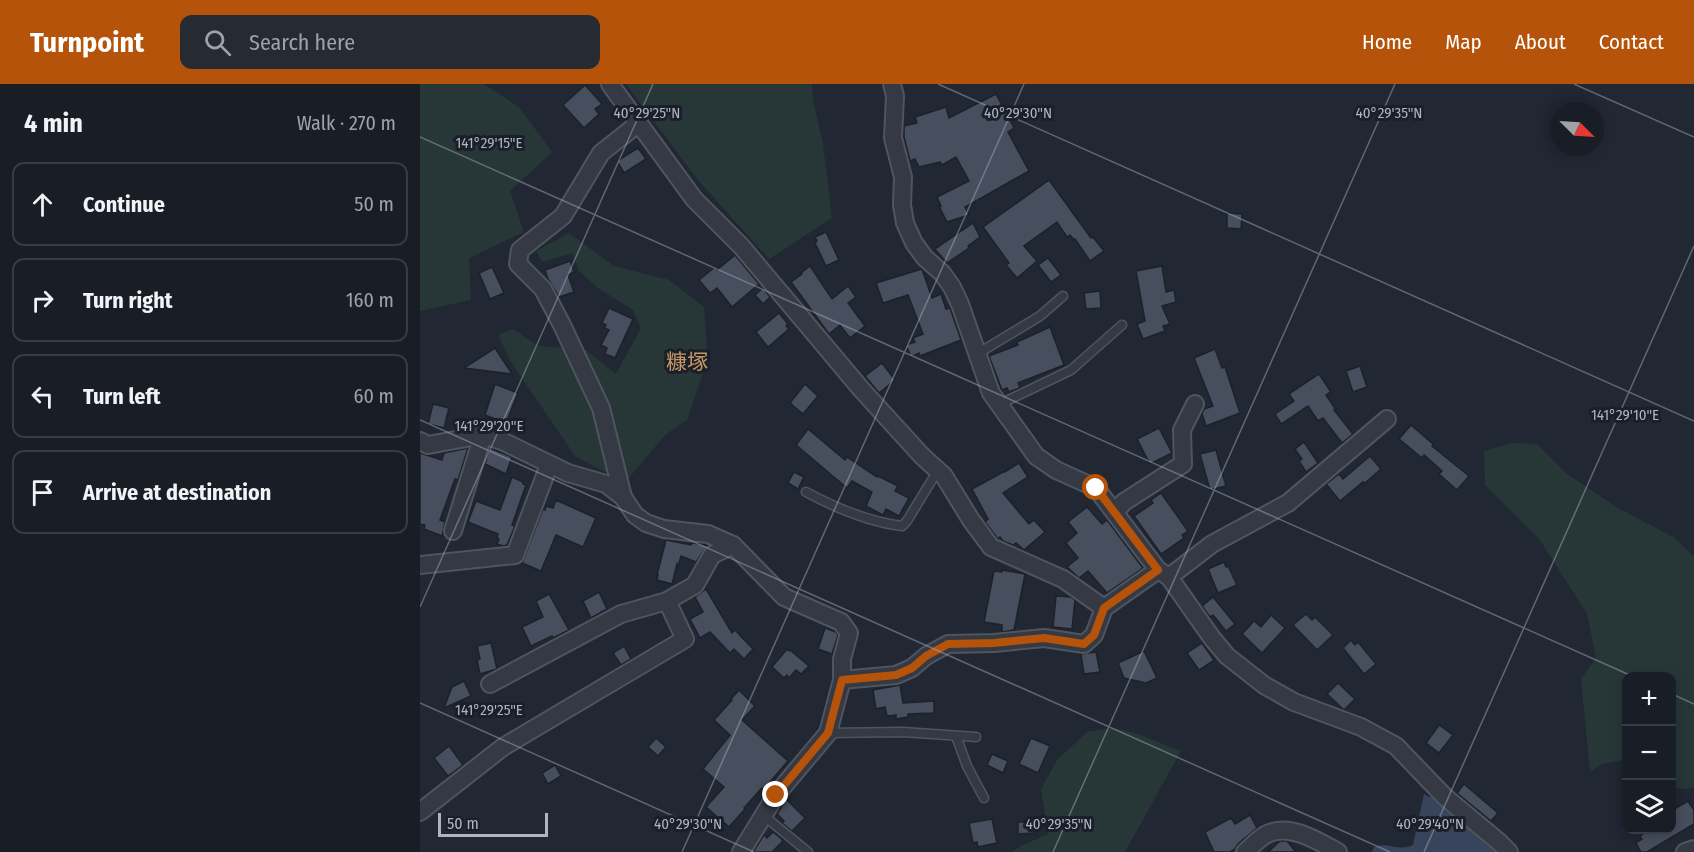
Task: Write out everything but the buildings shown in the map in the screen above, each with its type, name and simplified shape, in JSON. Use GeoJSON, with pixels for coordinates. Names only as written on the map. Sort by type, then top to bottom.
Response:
{"type":"FeatureCollection","features":[{"type":"Feature","properties":{"kind":"street"},"geometry":{"type":"LineString","coordinates":[[610,84],[694,199],[741,246],[861,390],[922,456],[944,476],[991,547],[1063,579],[1104,608]]}},
{"type":"Feature","properties":{"kind":"street"},"geometry":{"type":"LineString","coordinates":[[892,84],[895,96],[893,138],[903,177],[902,205],[906,223],[914,243],[952,287],[991,393],[1036,456],[1056,470],[1096,488],[1227,656],[1264,685],[1294,702],[1361,727],[1396,746],[1445,797],[1509,852]]}},
{"type":"Feature","properties":{"kind":"street"},"geometry":{"type":"LineString","coordinates":[[623,497],[601,408],[543,290],[518,264],[520,250],[563,216],[601,153],[639,123]]}},
{"type":"Feature","properties":{"kind":"street"},"geometry":{"type":"LineString","coordinates":[[1115,512],[1124,502],[1183,464],[1182,430],[1196,404]]}},
{"type":"Feature","properties":{"kind":"street"},"geometry":{"type":"LineString","coordinates":[[842,680],[896,675],[912,668],[926,656],[948,644],[994,643],[1044,638],[1084,644],[1094,635],[1104,608],[1212,544],[1288,503],[1387,419]]}},
{"type":"Feature","properties":{"kind":"street"},"geometry":{"type":"LineString","coordinates":[[453,531],[483,435]]}},
{"type":"Feature","properties":{"kind":"street"},"geometry":{"type":"LineString","coordinates":[[420,441],[428,445],[483,435],[502,441],[568,473],[606,484],[623,497],[635,514],[646,523],[664,529],[708,534],[733,545],[784,597],[841,622],[849,633],[842,659],[842,680],[828,733],[776,795],[741,852]]}},
{"type":"Feature","properties":{"kind":"street"},"geometry":{"type":"LineString","coordinates":[[420,565],[514,555],[549,465]]}},
{"type":"Feature","properties":{"kind":"street"},"geometry":{"type":"LineString","coordinates":[[490,684],[621,614],[667,601],[695,585],[712,555],[733,545]]}},
{"type":"Feature","properties":{"kind":"street"},"geometry":{"type":"LineString","coordinates":[[420,812],[502,747],[685,639],[667,601]]}},
{"type":"Feature","properties":{"kind":"street"},"geometry":{"type":"LineString","coordinates":[[1245,852],[1266,834],[1281,830],[1295,832],[1316,840],[1338,852]]}},
{"type":"Feature","properties":{"kind":"street"},"geometry":{"type":"LineString","coordinates":[[1685,852],[1694,849]]}},
{"type":"Feature","properties":{"kind":"lane"},"geometry":{"type":"LineString","coordinates":[[977,354],[1040,316],[1062,296]]}},
{"type":"Feature","properties":{"kind":"lane"},"geometry":{"type":"LineString","coordinates":[[1000,404],[1071,370],[1122,326]]}},
{"type":"Feature","properties":{"kind":"lane"},"geometry":{"type":"LineString","coordinates":[[806,492],[831,506],[902,526],[938,470]]}},
{"type":"Feature","properties":{"kind":"lane"},"geometry":{"type":"LineString","coordinates":[[828,733],[903,732],[976,737]]}},
{"type":"Feature","properties":{"kind":"lane"},"geometry":{"type":"LineString","coordinates":[[956,736],[967,766],[984,798]]}},
{"type":"Feature","properties":{"kind":"lane"},"geometry":{"type":"LineString","coordinates":[[763,815],[808,852]]}},
{"type":"Feature","properties":{"kind":"shaded area"},"geometry":{"type":"Polygon","coordinates":[[[420,84],[484,84],[519,107],[552,152],[510,191],[524,232],[469,258],[471,300],[420,311],[420,84]]]}},
{"type":"Feature","properties":{"kind":"shaded area"},"geometry":{"type":"Polygon","coordinates":[[[626,84],[812,84],[813,100],[823,144],[832,218],[769,259],[698,180],[626,84]]]}},
{"type":"Feature","properties":{"kind":"shaded area"},"geometry":{"type":"Polygon","coordinates":[[[569,233],[614,266],[669,280],[704,307],[708,359],[687,420],[665,435],[628,479],[603,471],[575,456],[511,362],[498,335],[513,329],[538,346],[586,350],[616,374],[641,328],[633,310],[598,288],[578,270],[573,253],[542,262],[536,251],[569,233]]]}},
{"type":"Feature","properties":{"kind":"shaded area"},"geometry":{"type":"Polygon","coordinates":[[[1512,443],[1537,444],[1566,473],[1616,507],[1675,538],[1694,557],[1694,787],[1676,788],[1676,672],[1622,672],[1622,760],[1602,764],[1590,772],[1581,679],[1596,658],[1587,614],[1540,540],[1485,485],[1484,451],[1512,443]]]}},
{"type":"Feature","properties":{"kind":"shaded area"},"geometry":{"type":"Polygon","coordinates":[[[1114,728],[1135,733],[1181,751],[1125,852],[1012,852],[1048,834],[1041,789],[1057,760],[1087,732],[1114,728]]]}},
{"type":"Feature","properties":{"kind":"water"},"geometry":{"type":"Polygon","coordinates":[[[1424,794],[1432,797],[1495,852],[1372,852],[1374,847],[1379,845],[1408,847],[1413,845],[1424,794]]]}},
{"type":"Feature","properties":{"kind":"district","name":"糠塚"},"geometry":{"type":"Point","coordinates":[687,362]}},
{"type":"Feature","properties":{"kind":"route"},"geometry":{"type":"LineString","coordinates":[[776,795],[828,733],[842,680],[896,675],[912,668],[926,656],[948,644],[994,643],[1044,638],[1084,644],[1094,635],[1104,608],[1158,570],[1096,488]]}}]}
